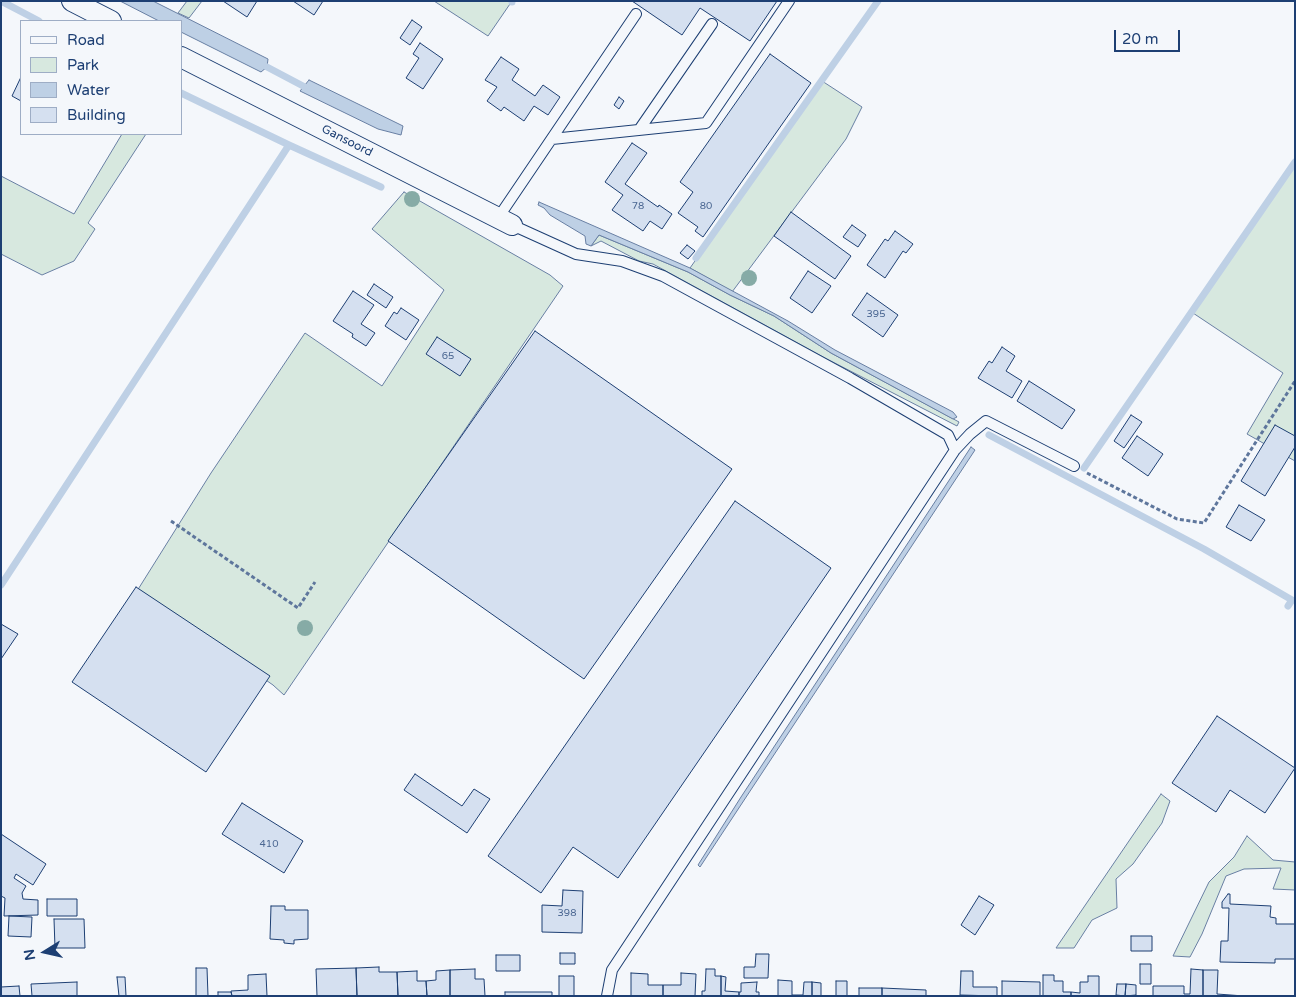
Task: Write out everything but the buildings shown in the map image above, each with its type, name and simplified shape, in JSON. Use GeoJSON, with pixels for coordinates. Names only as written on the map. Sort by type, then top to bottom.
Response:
{"type":"FeatureCollection","features":[{"type":"Feature","properties":{"kind":"street"},"geometry":{"type":"LineString","coordinates":[[72,1],[109,20]]}},
{"type":"Feature","properties":{"kind":"street","name":"Gansoord"},"geometry":{"type":"LineString","coordinates":[[182,58],[505,222]]}},
{"type":"Feature","properties":{"kind":"lane"},"geometry":{"type":"LineString","coordinates":[[552,139],[706,123],[789,1]]}},
{"type":"Feature","properties":{"kind":"lane"},"geometry":{"type":"LineString","coordinates":[[636,14],[552,139],[505,222],[576,254],[622,261],[663,276],[850,378],[948,435],[955,450]]}},
{"type":"Feature","properties":{"kind":"lane"},"geometry":{"type":"LineString","coordinates":[[639,130],[712,24]]}},
{"type":"Feature","properties":{"kind":"lane"},"geometry":{"type":"LineString","coordinates":[[607,996],[612,970],[955,450],[986,421],[1074,466]]}},
{"type":"Feature","properties":{"kind":"path"},"geometry":{"type":"LineString","coordinates":[[1074,466],[1177,519],[1204,523],[1295,381]]}},
{"type":"Feature","properties":{"kind":"path"},"geometry":{"type":"LineString","coordinates":[[171,521],[298,608],[315,582]]}},
{"type":"Feature","properties":{"kind":"green space"},"geometry":{"type":"Polygon","coordinates":[[[187,1],[202,1],[189,18],[178,13],[187,1]]]}},
{"type":"Feature","properties":{"kind":"green space"},"geometry":{"type":"Polygon","coordinates":[[[434,1],[512,1],[488,36],[434,1]]]}},
{"type":"Feature","properties":{"kind":"green space"},"geometry":{"type":"Polygon","coordinates":[[[822,81],[862,107],[846,139],[732,292],[690,268],[822,81]]]}},
{"type":"Feature","properties":{"kind":"green space"},"geometry":{"type":"Polygon","coordinates":[[[121,135],[145,135],[88,223],[95,229],[74,261],[42,275],[1,254],[1,176],[74,214],[121,135]]]}},
{"type":"Feature","properties":{"kind":"green space"},"geometry":{"type":"Polygon","coordinates":[[[1295,165],[1295,461],[1247,434],[1283,373],[1193,313],[1295,165]]]}},
{"type":"Feature","properties":{"kind":"green space"},"geometry":{"type":"Polygon","coordinates":[[[404,192],[550,275],[563,286],[284,695],[273,685],[137,591],[211,473],[305,333],[382,386],[444,290],[372,229],[404,192]]]}},
{"type":"Feature","properties":{"kind":"green space"},"geometry":{"type":"Polygon","coordinates":[[[599,235],[688,272],[774,316],[831,353],[959,422],[957,426],[827,359],[653,264],[639,261],[601,241],[591,246],[599,235]]]}},
{"type":"Feature","properties":{"kind":"green space"},"geometry":{"type":"Polygon","coordinates":[[[1161,794],[1170,801],[1162,823],[1133,864],[1116,879],[1117,908],[1092,920],[1074,948],[1056,948],[1161,794]]]}},
{"type":"Feature","properties":{"kind":"green space"},"geometry":{"type":"Polygon","coordinates":[[[1247,836],[1273,860],[1295,862],[1295,890],[1273,889],[1281,868],[1244,869],[1226,876],[1202,934],[1190,957],[1173,956],[1209,882],[1234,857],[1247,836]]]}},
{"type":"Feature","properties":{"kind":"water"},"geometry":{"type":"Polygon","coordinates":[[[120,1],[153,1],[268,59],[267,67],[261,72],[182,32],[182,20],[157,20],[120,1]]]}},
{"type":"Feature","properties":{"kind":"water"},"geometry":{"type":"Polygon","coordinates":[[[309,80],[403,126],[401,135],[378,129],[300,91],[309,80]]]}},
{"type":"Feature","properties":{"kind":"water"},"geometry":{"type":"Polygon","coordinates":[[[539,202],[690,268],[788,321],[835,350],[953,412],[957,417],[953,419],[831,353],[774,316],[688,272],[599,235],[591,246],[586,244],[585,236],[550,215],[544,208],[538,205],[539,202]]]}},
{"type":"Feature","properties":{"kind":"water"},"geometry":{"type":"Polygon","coordinates":[[[971,447],[975,450],[700,867],[698,865],[741,797],[971,447]]]}},
{"type":"Feature","properties":{"kind":"waterway"},"geometry":{"type":"LineString","coordinates":[[1,1],[37,20]]}},
{"type":"Feature","properties":{"kind":"waterway"},"geometry":{"type":"LineString","coordinates":[[696,258],[878,1]]}},
{"type":"Feature","properties":{"kind":"waterway"},"geometry":{"type":"LineString","coordinates":[[267,67],[303,86]]}},
{"type":"Feature","properties":{"kind":"waterway"},"geometry":{"type":"LineString","coordinates":[[182,93],[381,187]]}},
{"type":"Feature","properties":{"kind":"waterway"},"geometry":{"type":"LineString","coordinates":[[1,585],[289,145]]}},
{"type":"Feature","properties":{"kind":"waterway"},"geometry":{"type":"LineString","coordinates":[[1084,468],[1295,162]]}},
{"type":"Feature","properties":{"kind":"waterway"},"geometry":{"type":"LineString","coordinates":[[989,435],[1204,549],[1292,600],[1288,606]]}}]}
